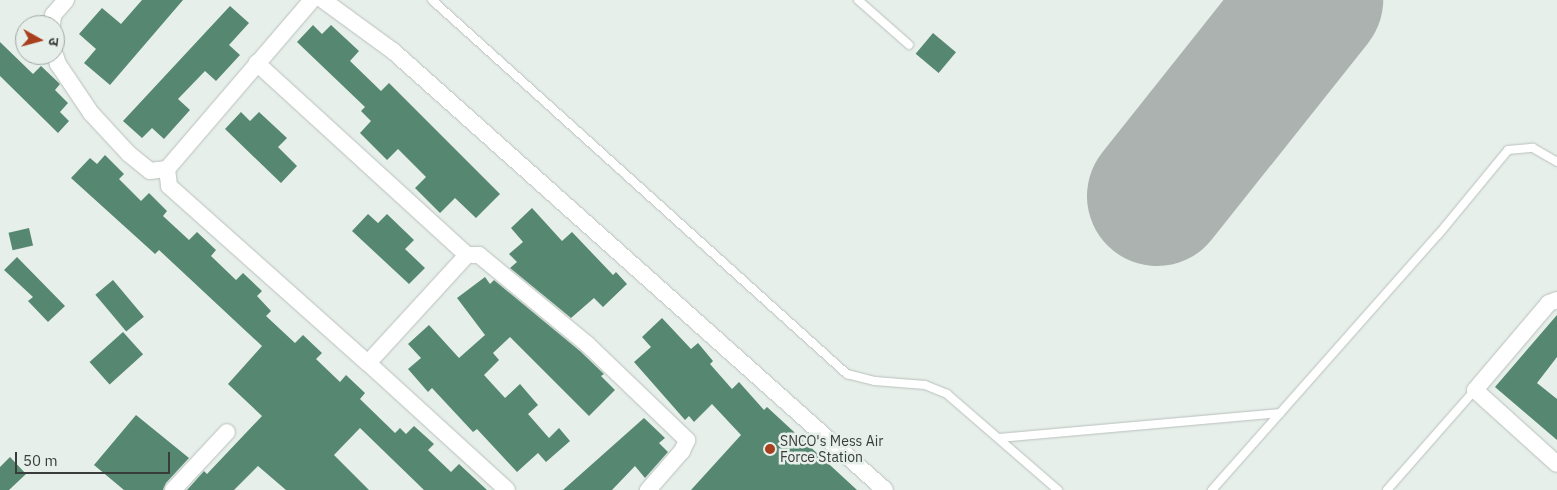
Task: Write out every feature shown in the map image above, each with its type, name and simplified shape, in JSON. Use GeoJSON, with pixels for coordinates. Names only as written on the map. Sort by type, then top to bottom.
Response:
{"type":"FeatureCollection","features":[{"type":"Feature","properties":{"kind":"street"},"geometry":{"type":"LineString","coordinates":[[53,15],[66,0]]}},
{"type":"Feature","properties":{"kind":"street"},"geometry":{"type":"LineString","coordinates":[[59,65],[91,113],[129,154],[150,171],[167,169],[312,0]]}},
{"type":"Feature","properties":{"kind":"street"},"geometry":{"type":"LineString","coordinates":[[323,0],[393,50],[885,490]]}},
{"type":"Feature","properties":{"kind":"street"},"geometry":{"type":"LineString","coordinates":[[258,63],[466,255],[479,255],[587,344],[688,440],[682,451],[648,490]]}},
{"type":"Feature","properties":{"kind":"street"},"geometry":{"type":"LineString","coordinates":[[167,169],[169,186],[508,490]]}},
{"type":"Feature","properties":{"kind":"street"},"geometry":{"type":"LineString","coordinates":[[368,363],[466,255]]}},
{"type":"Feature","properties":{"kind":"street"},"geometry":{"type":"LineString","coordinates":[[1557,300],[1550,303],[1475,390],[1557,464]]}},
{"type":"Feature","properties":{"kind":"street"},"geometry":{"type":"LineString","coordinates":[[174,490],[227,432]]}},
{"type":"Feature","properties":{"kind":"lane"},"geometry":{"type":"LineString","coordinates":[[432,0],[847,374],[875,382],[925,385],[947,394],[1058,490]]}},
{"type":"Feature","properties":{"kind":"lane"},"geometry":{"type":"LineString","coordinates":[[858,0],[909,46]]}},
{"type":"Feature","properties":{"kind":"lane"},"geometry":{"type":"LineString","coordinates":[[1212,490],[1438,235],[1508,150],[1533,148],[1557,162]]}},
{"type":"Feature","properties":{"kind":"lane"},"geometry":{"type":"LineString","coordinates":[[1387,490],[1475,390]]}},
{"type":"Feature","properties":{"kind":"lane"},"geometry":{"type":"LineString","coordinates":[[1000,438],[1280,413]]}},
{"type":"Feature","properties":{"kind":"building"},"geometry":{"type":"Polygon","coordinates":[[[142,0],[183,0],[110,85],[84,63],[96,49],[79,34],[102,8],[121,24],[142,0]]]}},
{"type":"Feature","properties":{"kind":"building"},"geometry":{"type":"Polygon","coordinates":[[[230,6],[249,23],[229,45],[240,55],[216,81],[205,71],[178,99],[190,110],[164,139],[152,128],[142,138],[123,121],[230,6]]]}},
{"type":"Feature","properties":{"kind":"building"},"geometry":{"type":"Polygon","coordinates":[[[313,25],[322,34],[331,25],[359,51],[350,61],[381,91],[389,83],[500,194],[476,218],[455,198],[440,213],[415,188],[426,177],[398,149],[387,160],[360,133],[371,121],[361,111],[365,107],[297,42],[313,25]]]}},
{"type":"Feature","properties":{"kind":"building"},"geometry":{"type":"Polygon","coordinates":[[[933,33],[956,52],[939,73],[916,54],[933,33]]]}},
{"type":"Feature","properties":{"kind":"building"},"geometry":{"type":"Polygon","coordinates":[[[0,42],[15,57],[15,65],[24,65],[33,74],[41,66],[60,84],[55,90],[68,103],[60,112],[69,121],[58,133],[0,76],[0,42]]]}},
{"type":"Feature","properties":{"kind":"building"},"geometry":{"type":"Polygon","coordinates":[[[241,112],[250,121],[259,112],[287,138],[278,147],[297,166],[281,183],[225,129],[241,112]]]}},
{"type":"Feature","properties":{"kind":"building"},"geometry":{"type":"Polygon","coordinates":[[[105,155],[124,174],[119,179],[141,201],[149,193],[167,211],[163,216],[189,240],[197,232],[216,250],[211,256],[236,280],[243,273],[262,291],[257,296],[271,311],[266,316],[295,343],[303,335],[322,353],[316,359],[340,382],[346,375],[365,393],[360,399],[395,433],[400,428],[406,434],[414,426],[434,444],[428,450],[451,472],[459,464],[487,490],[424,490],[360,428],[334,455],[369,490],[286,490],[258,466],[234,490],[187,490],[204,471],[207,474],[262,416],[228,384],[262,346],[159,250],[155,254],[71,178],[90,158],[97,164],[105,155]]]}},
{"type":"Feature","properties":{"kind":"building"},"geometry":{"type":"Polygon","coordinates":[[[532,208],[562,241],[572,232],[613,275],[616,272],[627,284],[603,307],[594,298],[571,318],[510,268],[517,262],[509,254],[523,242],[511,228],[532,208]]]}},
{"type":"Feature","properties":{"kind":"building"},"geometry":{"type":"Polygon","coordinates":[[[368,214],[378,223],[387,214],[414,240],[405,249],[425,268],[409,284],[352,231],[368,214]]]}},
{"type":"Feature","properties":{"kind":"building"},"geometry":{"type":"Polygon","coordinates":[[[29,228],[33,246],[13,250],[9,233],[29,228]]]}},
{"type":"Feature","properties":{"kind":"building"},"geometry":{"type":"Polygon","coordinates":[[[17,257],[65,306],[48,322],[28,301],[33,297],[4,270],[17,257]]]}},
{"type":"Feature","properties":{"kind":"building"},"geometry":{"type":"Polygon","coordinates":[[[485,277],[490,284],[494,280],[580,351],[604,374],[601,376],[615,390],[589,416],[510,337],[493,353],[499,360],[484,375],[505,398],[520,384],[538,405],[528,414],[549,438],[559,428],[570,441],[546,462],[538,453],[517,472],[477,429],[473,432],[432,388],[428,392],[408,369],[421,358],[408,344],[429,325],[459,358],[485,335],[457,298],[485,277]]]}},
{"type":"Feature","properties":{"kind":"building"},"geometry":{"type":"Polygon","coordinates":[[[113,280],[144,317],[126,332],[95,295],[113,280]]]}},
{"type":"Feature","properties":{"kind":"building"},"geometry":{"type":"Polygon","coordinates":[[[1557,315],[1557,357],[1537,383],[1557,399],[1557,440],[1495,387],[1557,315]]]}},
{"type":"Feature","properties":{"kind":"building"},"geometry":{"type":"Polygon","coordinates":[[[662,318],[691,349],[698,343],[713,361],[710,364],[732,389],[739,382],[764,410],[767,407],[857,490],[691,490],[741,435],[712,404],[694,422],[689,416],[685,420],[634,362],[651,347],[642,337],[662,318]]]}},
{"type":"Feature","properties":{"kind":"building"},"geometry":{"type":"Polygon","coordinates":[[[123,332],[143,354],[110,384],[90,362],[123,332]]]}},
{"type":"Feature","properties":{"kind":"building"},"geometry":{"type":"Polygon","coordinates":[[[136,415],[189,458],[166,483],[163,490],[124,490],[94,465],[136,415]]]}},
{"type":"Feature","properties":{"kind":"building"},"geometry":{"type":"Polygon","coordinates":[[[644,418],[665,438],[659,443],[668,452],[645,478],[635,466],[612,490],[563,490],[644,418]]]}},
{"type":"Feature","properties":{"kind":"building"},"geometry":{"type":"Polygon","coordinates":[[[10,457],[26,474],[9,490],[0,490],[0,467],[10,457]]]}},
{"type":"Feature","properties":{"kind":"runway"},"geometry":{"type":"LineString","coordinates":[[1157,196],[1313,0]]}},
{"type":"Feature","properties":{"kind":"place","name":"SNCO's Mess Air Force Station"},"geometry":{"type":"Point","coordinates":[770,449]}}]}
